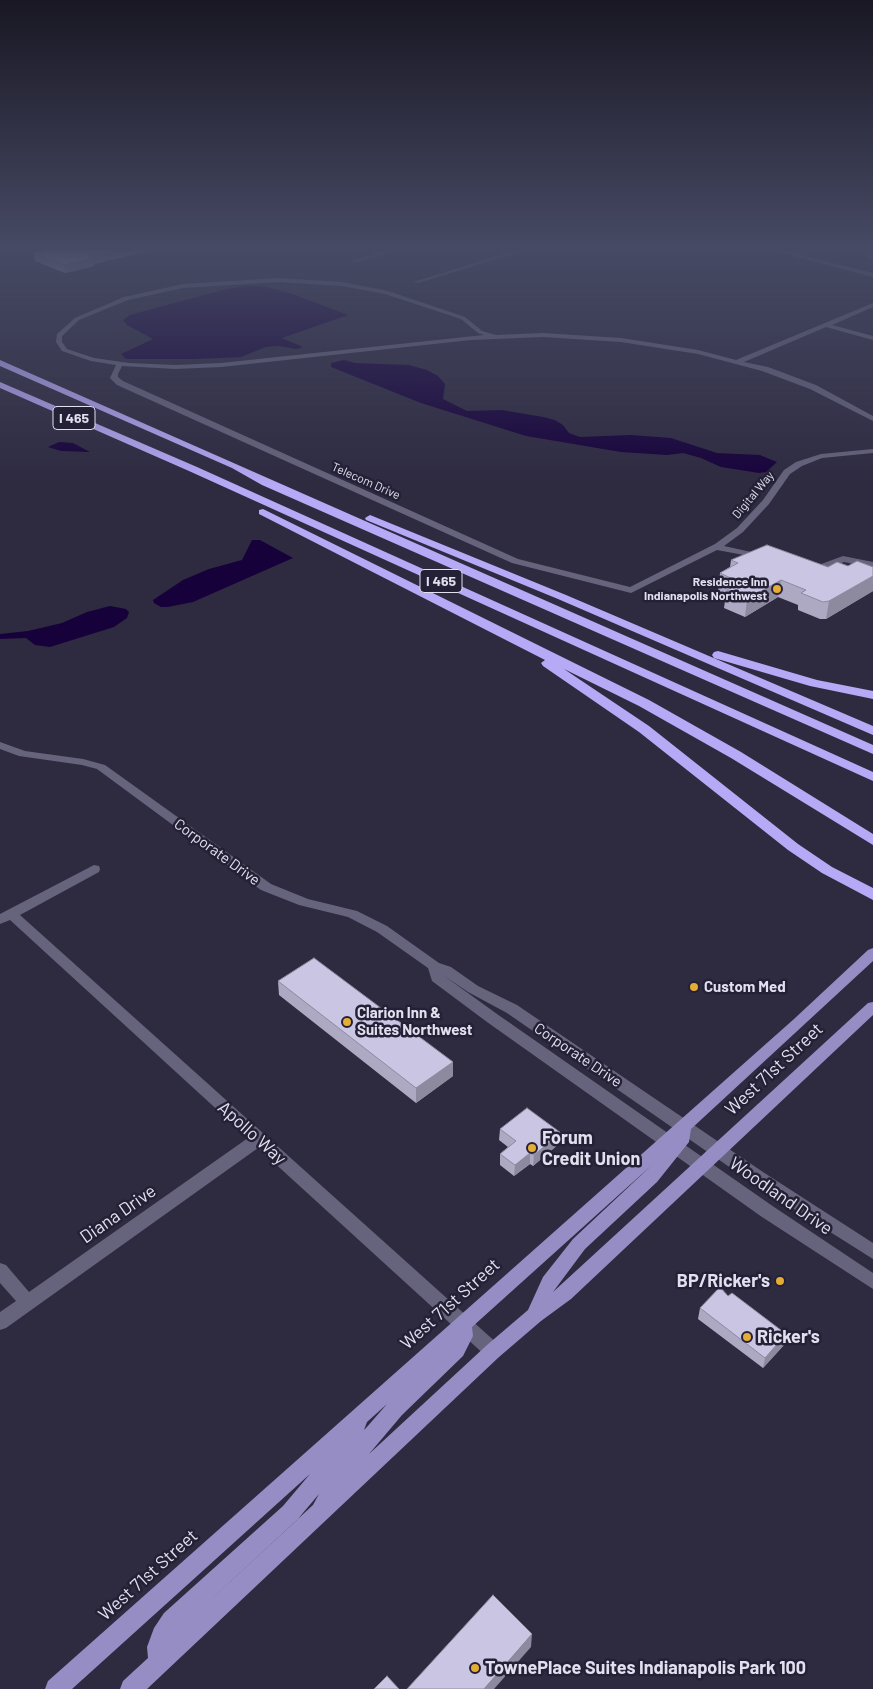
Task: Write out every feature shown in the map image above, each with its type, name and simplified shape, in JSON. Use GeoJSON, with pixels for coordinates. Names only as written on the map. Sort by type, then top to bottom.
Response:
{"type":"FeatureCollection","features":[{"type":"Feature","properties":{"kind":"highway","name":"I 465"},"geometry":{"type":"LineString","coordinates":[[0,363],[235,466],[266,483],[873,750]]}},
{"type":"Feature","properties":{"kind":"highway","name":"I 465"},"geometry":{"type":"LineString","coordinates":[[0,385],[148,452],[193,469],[873,777]]}},
{"type":"Feature","properties":{"kind":"highway"},"geometry":{"type":"LineString","coordinates":[[148,452],[183,474],[282,521],[486,626],[644,703],[826,808],[873,840]]}},
{"type":"Feature","properties":{"kind":"highway"},"geometry":{"type":"LineString","coordinates":[[235,466],[276,479],[562,597],[873,731]]}},
{"type":"Feature","properties":{"kind":"highway"},"geometry":{"type":"LineString","coordinates":[[562,597],[755,667],[815,683],[873,695]]}},
{"type":"Feature","properties":{"kind":"highway"},"geometry":{"type":"LineString","coordinates":[[486,626],[613,707],[794,847],[833,873],[873,896]]}},
{"type":"Feature","properties":{"kind":"highway"},"geometry":{"type":"LineString","coordinates":[[826,808],[873,829]]}},
{"type":"Feature","properties":{"kind":"main road","name":"West 71st Street"},"geometry":{"type":"LineString","coordinates":[[683,1126],[873,953]]}},
{"type":"Feature","properties":{"kind":"main road","name":"West 71st Street"},"geometry":{"type":"LineString","coordinates":[[131,1689],[493,1351],[535,1314],[565,1294],[873,1007]]}},
{"type":"Feature","properties":{"kind":"main road"},"geometry":{"type":"LineString","coordinates":[[535,1314],[549,1282],[579,1244],[651,1177],[671,1144],[683,1138],[683,1126]]}},
{"type":"Feature","properties":{"kind":"main road","name":"West 71st Street"},"geometry":{"type":"LineString","coordinates":[[56,1689],[463,1323],[671,1144]]}},
{"type":"Feature","properties":{"kind":"main road"},"geometry":{"type":"LineString","coordinates":[[311,1522],[349,1464],[373,1434],[395,1409],[457,1350],[464,1336],[463,1323]]}},
{"type":"Feature","properties":{"kind":"main road"},"geometry":{"type":"LineString","coordinates":[[159,1662],[158,1647],[162,1636],[172,1621],[290,1513],[336,1458],[366,1410]]}},
{"type":"Feature","properties":{"kind":"street"},"geometry":{"type":"LineString","coordinates":[[65,329],[59,334],[59,342],[64,350],[78,356],[120,364],[165,367],[210,366],[468,338],[555,336],[628,341],[739,361],[813,387],[871,420]]}},
{"type":"Feature","properties":{"kind":"street"},"geometry":{"type":"LineString","coordinates":[[466,329],[468,338]]}},
{"type":"Feature","properties":{"kind":"street"},"geometry":{"type":"LineString","coordinates":[[477,329],[480,332],[495,337]]}},
{"type":"Feature","properties":{"kind":"street"},"geometry":{"type":"LineString","coordinates":[[739,361],[817,329]]}},
{"type":"Feature","properties":{"kind":"street"},"geometry":{"type":"LineString","coordinates":[[840,329],[873,338]]}},
{"type":"Feature","properties":{"kind":"street","name":"Telecom Drive"},"geometry":{"type":"LineString","coordinates":[[120,364],[114,374],[114,378],[120,383],[515,561],[631,590]]}},
{"type":"Feature","properties":{"kind":"street"},"geometry":{"type":"LineString","coordinates":[[873,441],[873,446]]}},
{"type":"Feature","properties":{"kind":"street","name":"Digital Way"},"geometry":{"type":"LineString","coordinates":[[631,590],[715,547],[740,530],[766,502],[787,472],[795,466],[821,456],[873,450]]}},
{"type":"Feature","properties":{"kind":"street"},"geometry":{"type":"LineString","coordinates":[[715,547],[773,559]]}},
{"type":"Feature","properties":{"kind":"street"},"geometry":{"type":"LineString","coordinates":[[800,569],[814,570],[843,559],[873,565]]}},
{"type":"Feature","properties":{"kind":"street","name":"Corporate Drive"},"geometry":{"type":"LineString","coordinates":[[0,745],[23,754],[83,762],[101,767],[262,884],[289,897],[352,914],[369,921],[434,966],[446,970],[473,989],[512,1009],[719,1151]]}},
{"type":"Feature","properties":{"kind":"street"},"geometry":{"type":"LineString","coordinates":[[5,917],[94,869]]}},
{"type":"Feature","properties":{"kind":"street","name":"Apollo Way"},"geometry":{"type":"LineString","coordinates":[[5,917],[259,1139],[493,1351]]}},
{"type":"Feature","properties":{"kind":"street","name":"Corporate Drive"},"geometry":{"type":"LineString","coordinates":[[434,966],[437,978],[671,1144]]}},
{"type":"Feature","properties":{"kind":"street","name":"Diana Drive"},"geometry":{"type":"LineString","coordinates":[[0,1322],[259,1139]]}},
{"type":"Feature","properties":{"kind":"street","name":"Woodland Drive"},"geometry":{"type":"LineString","coordinates":[[671,1144],[873,1282]]}},
{"type":"Feature","properties":{"kind":"street","name":"Woodland Drive"},"geometry":{"type":"LineString","coordinates":[[719,1151],[873,1252]]}},
{"type":"Feature","properties":{"kind":"street"},"geometry":{"type":"LineString","coordinates":[[0,1270],[27,1302]]}},
{"type":"Feature","properties":{"kind":"shaded area"},"geometry":{"type":"Polygon","coordinates":[[[134,329],[308,329],[282,338],[303,347],[296,349],[278,346],[266,347],[241,357],[126,359],[121,354],[153,339],[134,329]]]}},
{"type":"Feature","properties":{"kind":"shaded area"},"geometry":{"type":"Polygon","coordinates":[[[344,360],[355,363],[409,365],[427,370],[438,376],[445,384],[443,399],[467,411],[502,410],[543,417],[555,420],[563,425],[569,433],[580,437],[631,435],[671,438],[717,453],[760,455],[777,462],[766,472],[759,473],[721,467],[701,458],[683,453],[667,455],[621,452],[526,436],[421,403],[331,367],[331,363],[344,360]]]}},
{"type":"Feature","properties":{"kind":"shaded area"},"geometry":{"type":"Polygon","coordinates":[[[59,442],[73,443],[90,452],[61,451],[48,447],[59,442]]]}},
{"type":"Feature","properties":{"kind":"shaded area"},"geometry":{"type":"Polygon","coordinates":[[[252,540],[260,540],[293,558],[193,602],[168,607],[161,607],[154,603],[153,600],[183,580],[209,569],[242,560],[252,540]]]}},
{"type":"Feature","properties":{"kind":"shaded area"},"geometry":{"type":"Polygon","coordinates":[[[110,606],[126,609],[129,612],[127,618],[114,627],[50,647],[35,645],[26,638],[0,639],[0,634],[28,631],[62,623],[87,612],[110,606]]]}},
{"type":"Feature","properties":{"kind":"building"},"geometry":{"type":"Polygon","coordinates":[[[767,545],[828,567],[837,562],[848,566],[857,561],[873,567],[873,576],[829,601],[823,602],[801,593],[806,590],[781,580],[747,599],[727,590],[741,583],[720,573],[738,563],[731,560],[767,545]]]}},
{"type":"Feature","properties":{"kind":"building","name":"Clarion Inn & Suites Northwest"},"geometry":{"type":"Polygon","coordinates":[[[314,958],[453,1062],[416,1088],[278,981],[314,958]]]}},
{"type":"Feature","properties":{"kind":"building","name":"Forum Credit Union"},"geometry":{"type":"Polygon","coordinates":[[[527,1108],[561,1133],[534,1155],[530,1153],[515,1165],[500,1154],[516,1141],[500,1129],[527,1108]]]}},
{"type":"Feature","properties":{"kind":"building","name":"Ricker's"},"geometry":{"type":"Polygon","coordinates":[[[720,1287],[728,1296],[732,1293],[786,1334],[765,1358],[700,1308],[720,1287]]]}},
{"type":"Feature","properties":{"kind":"building","name":"TownePlace Suites Indianapolis Park 100"},"geometry":{"type":"Polygon","coordinates":[[[493,1595],[532,1634],[484,1689],[407,1689],[493,1595]]]}},
{"type":"Feature","properties":{"kind":"building"},"geometry":{"type":"Polygon","coordinates":[[[387,1676],[399,1689],[374,1689],[387,1676]]]}},
{"type":"Feature","properties":{"kind":"place","name":"Residence Inn Indianapolis Northwest"},"geometry":{"type":"Point","coordinates":[777,589]}},
{"type":"Feature","properties":{"kind":"place","name":"Custom Med"},"geometry":{"type":"Point","coordinates":[694,987]}},
{"type":"Feature","properties":{"kind":"place","name":"Clarion Inn & Suites Northwest"},"geometry":{"type":"Point","coordinates":[347,1022]}},
{"type":"Feature","properties":{"kind":"place","name":"Forum Credit Union"},"geometry":{"type":"Point","coordinates":[532,1148]}},
{"type":"Feature","properties":{"kind":"place","name":"BP/Ricker's"},"geometry":{"type":"Point","coordinates":[780,1281]}},
{"type":"Feature","properties":{"kind":"place","name":"Ricker's"},"geometry":{"type":"Point","coordinates":[747,1337]}},
{"type":"Feature","properties":{"kind":"place","name":"TownePlace Suites Indianapolis Park 100"},"geometry":{"type":"Point","coordinates":[475,1668]}}]}
